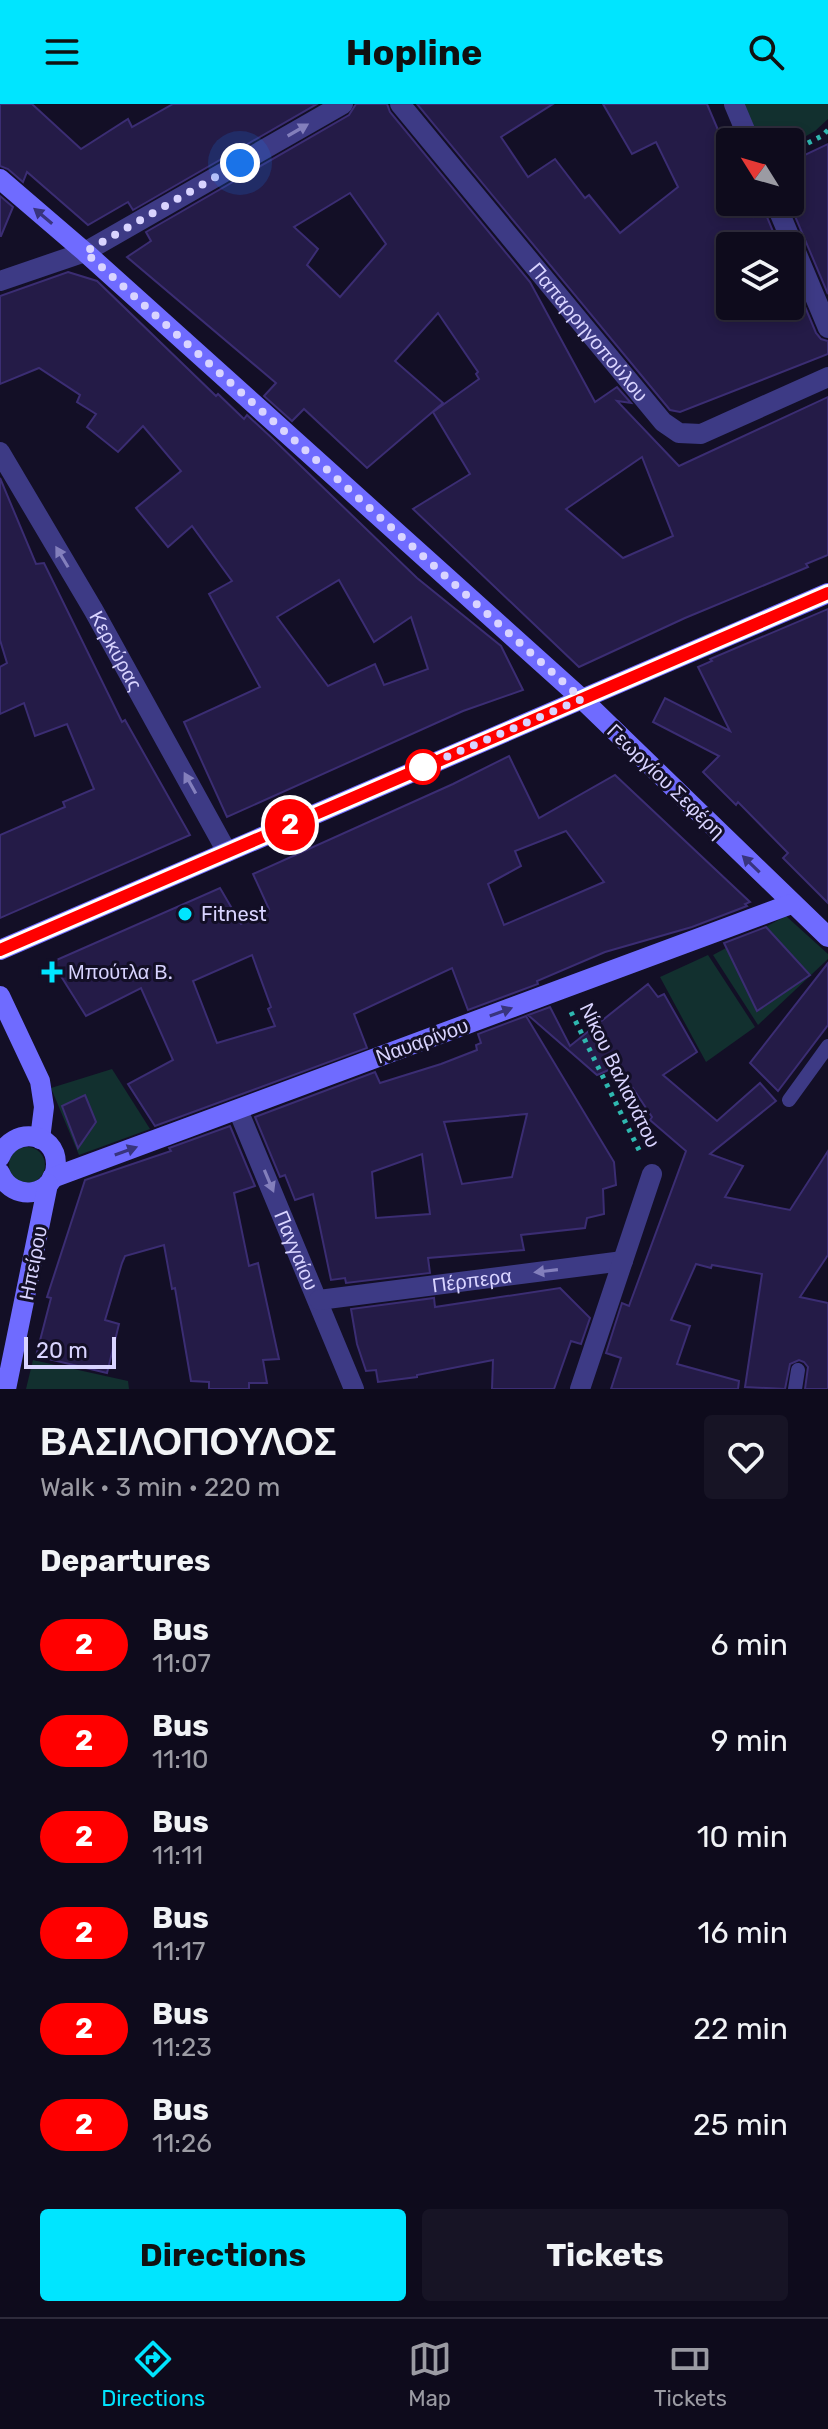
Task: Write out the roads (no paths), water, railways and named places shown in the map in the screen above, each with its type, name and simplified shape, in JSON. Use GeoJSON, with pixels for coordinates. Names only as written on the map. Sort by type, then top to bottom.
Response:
{"type":"FeatureCollection","features":[{"type":"Feature","properties":{"kind":"street"},"geometry":{"type":"LineString","coordinates":[[0,281],[85,252],[343,104]]}},
{"type":"Feature","properties":{"kind":"street","name":"Παπαρρηγοπούλου"},"geometry":{"type":"LineString","coordinates":[[400,104],[663,422],[679,433],[701,434],[828,377]]}},
{"type":"Feature","properties":{"kind":"street"},"geometry":{"type":"LineString","coordinates":[[734,104],[744,128]]}},
{"type":"Feature","properties":{"kind":"street","name":"Γεωργίου Σεφέρη"},"geometry":{"type":"LineString","coordinates":[[0,179],[582,699],[828,937]]}},
{"type":"Feature","properties":{"kind":"street"},"geometry":{"type":"LineString","coordinates":[[781,216],[828,328]]}},
{"type":"Feature","properties":{"kind":"street","name":"Κερκύρας"},"geometry":{"type":"LineString","coordinates":[[0,452],[94,611],[227,852]]}},
{"type":"Feature","properties":{"kind":"street"},"geometry":{"type":"LineString","coordinates":[[0,950],[828,593]]}},
{"type":"Feature","properties":{"kind":"street","name":"Ναυαρίνου"},"geometry":{"type":"LineString","coordinates":[[0,1173],[7,1185],[23,1193],[33,1193],[50,1181],[791,904]]}},
{"type":"Feature","properties":{"kind":"street"},"geometry":{"type":"LineString","coordinates":[[0,996],[40,1081],[44,1107],[40,1139]]}},
{"type":"Feature","properties":{"kind":"street","name":"Παγγαίου"},"geometry":{"type":"LineString","coordinates":[[238,1110],[354,1389]]}},
{"type":"Feature","properties":{"kind":"street"},"geometry":{"type":"LineString","coordinates":[[0,1157],[9,1143],[17,1138],[32,1136],[40,1139],[55,1155],[56,1163],[50,1181]]}},
{"type":"Feature","properties":{"kind":"street"},"geometry":{"type":"LineString","coordinates":[[580,1389],[652,1174]]}},
{"type":"Feature","properties":{"kind":"street","name":"Ηπείρου"},"geometry":{"type":"LineString","coordinates":[[6,1389],[50,1181]]}},
{"type":"Feature","properties":{"kind":"street","name":"Πέρπερα"},"geometry":{"type":"LineString","coordinates":[[319,1300],[623,1261]]}},
{"type":"Feature","properties":{"kind":"lane"},"geometry":{"type":"LineString","coordinates":[[789,1100],[828,1046]]}},
{"type":"Feature","properties":{"kind":"lane"},"geometry":{"type":"LineString","coordinates":[[795,1389],[798,1370]]}},
{"type":"Feature","properties":{"kind":"place","name":"Fitnest"},"geometry":{"type":"Point","coordinates":[185,914]}},
{"type":"Feature","properties":{"kind":"place","name":"Μπούτλα Β."},"geometry":{"type":"Point","coordinates":[52,972]}}]}
